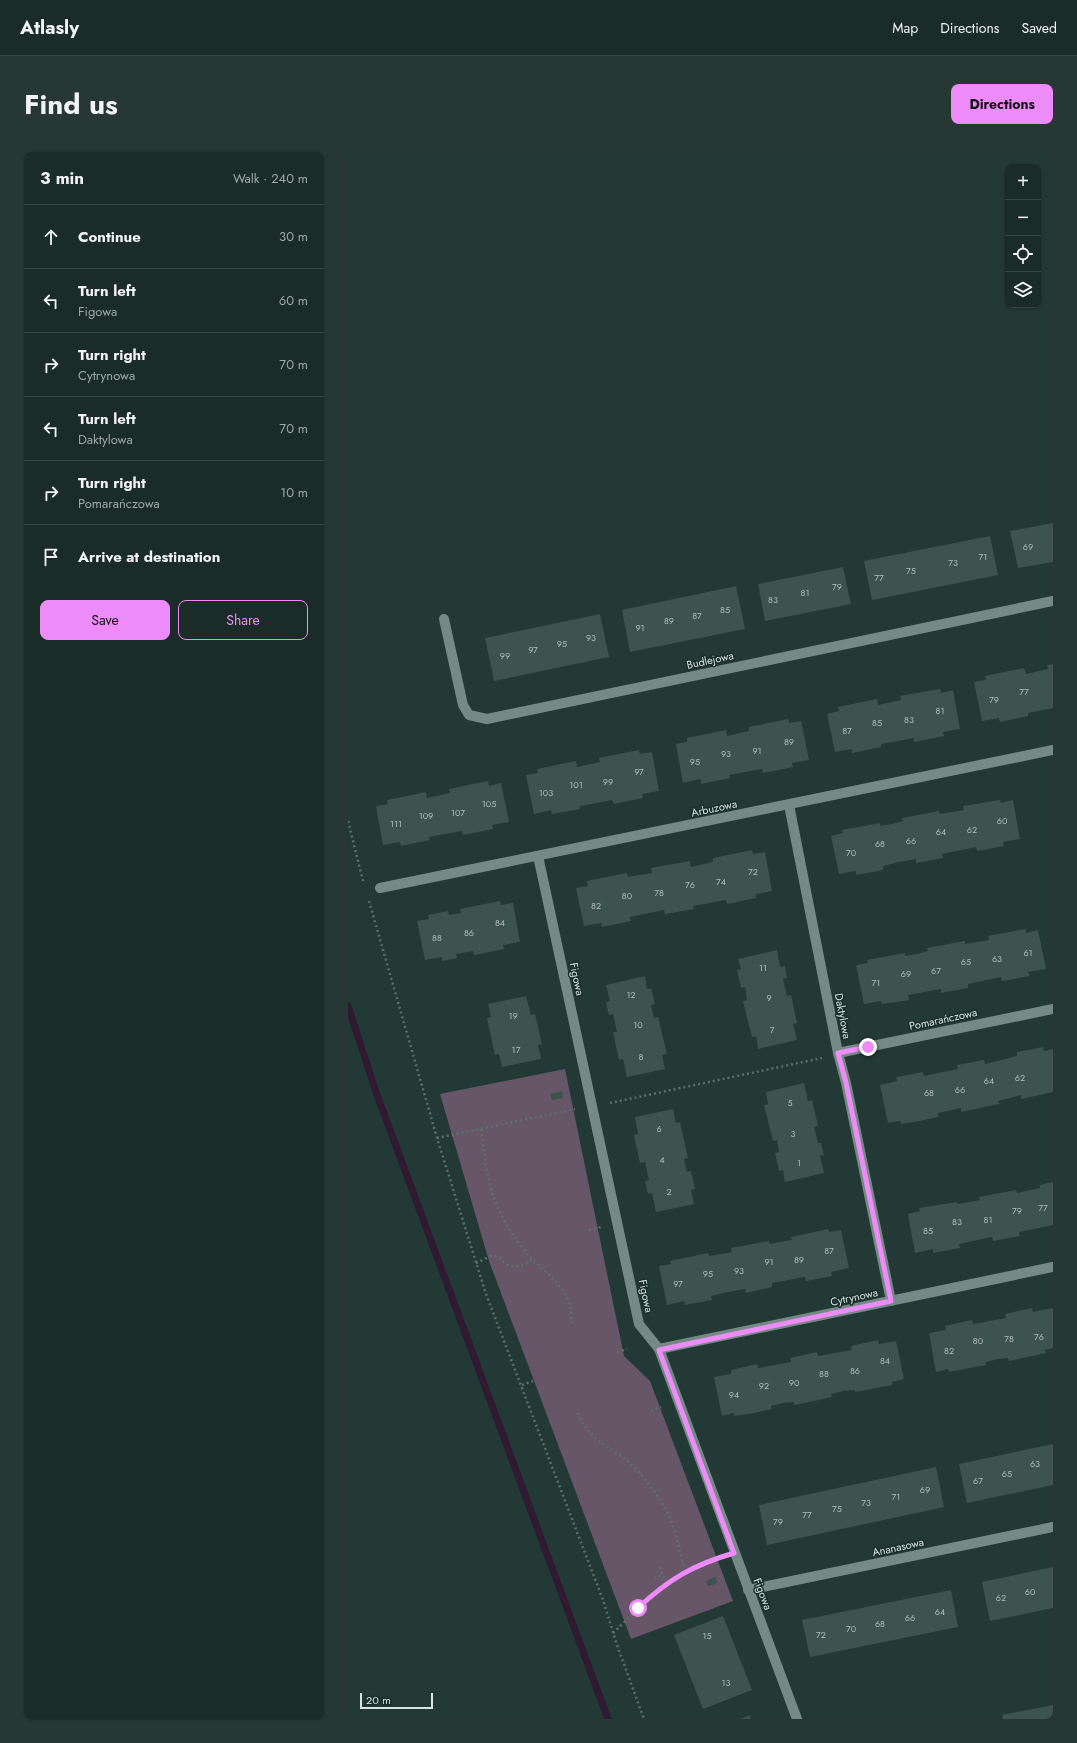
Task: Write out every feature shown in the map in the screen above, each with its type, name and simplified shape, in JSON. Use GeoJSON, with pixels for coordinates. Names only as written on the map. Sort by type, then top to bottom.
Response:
{"type":"FeatureCollection","features":[{"type":"Feature","properties":{"kind":"street","name":"Budlejowa"},"geometry":{"type":"LineString","coordinates":[[444,619],[463,705],[469,715],[487,719],[1053,602]]}},
{"type":"Feature","properties":{"kind":"street","name":"Arbuzowa"},"geometry":{"type":"LineString","coordinates":[[380,888],[1053,750]]}},
{"type":"Feature","properties":{"kind":"street","name":"Daktylowa"},"geometry":{"type":"LineString","coordinates":[[788,805],[838,1053],[846,1083],[891,1301]]}},
{"type":"Feature","properties":{"kind":"street","name":"Figowa"},"geometry":{"type":"LineString","coordinates":[[538,856],[640,1324],[659,1350],[797,1719]]}},
{"type":"Feature","properties":{"kind":"street","name":"Pomarańczowa"},"geometry":{"type":"LineString","coordinates":[[838,1053],[1053,1009]]}},
{"type":"Feature","properties":{"kind":"street","name":"Cytrynowa"},"geometry":{"type":"LineString","coordinates":[[659,1350],[1053,1267]]}},
{"type":"Feature","properties":{"kind":"street","name":"Ananasowa"},"geometry":{"type":"LineString","coordinates":[[748,1590],[1053,1527]]}},
{"type":"Feature","properties":{"kind":"path"},"geometry":{"type":"LineString","coordinates":[[348,821],[364,885]]}},
{"type":"Feature","properties":{"kind":"path"},"geometry":{"type":"LineString","coordinates":[[368,899],[437,1138],[486,1294],[522,1384],[603,1600],[613,1633],[644,1719]]}},
{"type":"Feature","properties":{"kind":"path"},"geometry":{"type":"LineString","coordinates":[[605,1104],[826,1057]]}},
{"type":"Feature","properties":{"kind":"path"},"geometry":{"type":"LineString","coordinates":[[437,1138],[576,1109]]}},
{"type":"Feature","properties":{"kind":"path"},"geometry":{"type":"LineString","coordinates":[[482,1129],[486,1173],[496,1207],[513,1235],[532,1259],[552,1277],[565,1292],[570,1306],[572,1323]]}},
{"type":"Feature","properties":{"kind":"path"},"geometry":{"type":"LineString","coordinates":[[590,1230],[600,1227]]}},
{"type":"Feature","properties":{"kind":"path"},"geometry":{"type":"LineString","coordinates":[[476,1263],[493,1256],[498,1256],[507,1264],[513,1266],[524,1265],[532,1259]]}},
{"type":"Feature","properties":{"kind":"path"},"geometry":{"type":"LineString","coordinates":[[617,1352],[627,1349]]}},
{"type":"Feature","properties":{"kind":"path"},"geometry":{"type":"LineString","coordinates":[[522,1384],[533,1382]]}},
{"type":"Feature","properties":{"kind":"path"},"geometry":{"type":"LineString","coordinates":[[651,1412],[663,1406]]}},
{"type":"Feature","properties":{"kind":"path"},"geometry":{"type":"LineString","coordinates":[[578,1413],[588,1433],[596,1440],[623,1457],[659,1498],[670,1517],[686,1571]]}},
{"type":"Feature","properties":{"kind":"path"},"geometry":{"type":"LineString","coordinates":[[613,1633],[638,1608],[666,1584],[686,1571],[734,1553]]}},
{"type":"Feature","properties":{"kind":"path"},"geometry":{"type":"LineString","coordinates":[[660,1567],[666,1584]]}},
{"type":"Feature","properties":{"kind":"path"},"geometry":{"type":"LineString","coordinates":[[654,1578],[663,1575]]}},
{"type":"Feature","properties":{"kind":"shaded area"},"geometry":{"type":"Polygon","coordinates":[[[565,1069],[624,1356],[650,1381],[733,1601],[631,1639],[489,1261],[440,1094],[565,1069]]]}},
{"type":"Feature","properties":{"kind":"building"},"geometry":{"type":"Polygon","coordinates":[[[1053,523],[1053,562],[1018,568],[1010,531],[1053,523]]]}},
{"type":"Feature","properties":{"kind":"building"},"geometry":{"type":"Polygon","coordinates":[[[990,536],[998,575],[872,600],[864,561],[990,536]]]}},
{"type":"Feature","properties":{"kind":"building"},"geometry":{"type":"Polygon","coordinates":[[[843,567],[851,604],[765,621],[758,584],[843,567]]]}},
{"type":"Feature","properties":{"kind":"building"},"geometry":{"type":"Polygon","coordinates":[[[736,586],[745,629],[630,652],[622,610],[736,586]]]}},
{"type":"Feature","properties":{"kind":"building"},"geometry":{"type":"Polygon","coordinates":[[[600,614],[609,657],[494,681],[485,638],[600,614]]]}},
{"type":"Feature","properties":{"kind":"building"},"geometry":{"type":"Polygon","coordinates":[[[1053,664],[1053,708],[1028,713],[1028,716],[1000,722],[999,718],[982,721],[974,682],[986,680],[985,676],[1024,668],[1026,674],[1048,669],[1047,665],[1053,664]]]}},
{"type":"Feature","properties":{"kind":"building"},"geometry":{"type":"Polygon","coordinates":[[[940,689],[941,693],[953,690],[960,729],[943,732],[944,736],[914,742],[914,738],[881,744],[881,747],[852,753],[852,749],[835,752],[827,714],[839,711],[838,707],[877,699],[878,705],[901,700],[900,696],[940,689]]]}},
{"type":"Feature","properties":{"kind":"building"},"geometry":{"type":"Polygon","coordinates":[[[788,719],[789,723],[801,721],[809,760],[792,763],[793,767],[763,773],[762,769],[729,775],[730,778],[701,784],[700,779],[683,783],[676,744],[687,742],[687,738],[726,730],[727,736],[749,731],[749,727],[788,719]]]}},
{"type":"Feature","properties":{"kind":"building"},"geometry":{"type":"Polygon","coordinates":[[[639,750],[640,754],[652,752],[659,791],[642,794],[643,798],[614,804],[612,800],[580,806],[580,809],[552,814],[551,810],[534,814],[526,775],[538,773],[537,769],[576,761],[577,767],[600,762],[599,758],[639,750]]]}},
{"type":"Feature","properties":{"kind":"building"},"geometry":{"type":"Polygon","coordinates":[[[488,781],[489,786],[501,783],[509,822],[492,825],[493,829],[463,835],[462,831],[429,837],[430,840],[401,846],[400,842],[383,845],[376,806],[388,804],[387,800],[426,792],[427,798],[450,793],[449,789],[488,781]]]}},
{"type":"Feature","properties":{"kind":"building"},"geometry":{"type":"Polygon","coordinates":[[[1000,800],[1001,803],[1013,800],[1020,839],[1003,842],[1004,846],[977,851],[976,847],[942,854],[943,858],[916,863],[916,859],[899,862],[883,866],[883,870],[856,875],[856,871],[839,874],[831,836],[843,833],[842,830],[880,823],[880,826],[892,824],[903,821],[902,818],[939,811],[940,814],[964,810],[963,806],[1000,800]]]}},
{"type":"Feature","properties":{"kind":"building"},"geometry":{"type":"Polygon","coordinates":[[[752,850],[753,854],[765,852],[772,891],[756,894],[756,898],[727,904],[726,900],[693,906],[694,909],[665,914],[664,910],[630,917],[631,921],[602,927],[601,923],[584,926],[576,888],[588,886],[587,881],[627,873],[628,877],[652,873],[651,868],[690,861],[691,867],[713,862],[713,858],[752,850]]]}},
{"type":"Feature","properties":{"kind":"building"},"geometry":{"type":"Polygon","coordinates":[[[500,901],[501,905],[513,903],[520,942],[503,945],[504,949],[474,955],[473,951],[456,954],[457,958],[442,961],[442,957],[425,960],[417,921],[429,919],[428,915],[448,911],[449,915],[461,913],[460,909],[500,901]]]}},
{"type":"Feature","properties":{"kind":"building"},"geometry":{"type":"Polygon","coordinates":[[[1026,929],[1026,933],[1038,930],[1046,969],[1028,972],[1030,976],[1002,981],[1001,977],[968,984],[968,988],[941,993],[941,989],[908,995],[909,1000],[882,1004],[881,1001],[864,1004],[856,965],[868,963],[867,960],[905,953],[905,956],[917,954],[928,951],[927,948],[965,941],[965,944],[989,940],[988,936],[1026,929]]]}},
{"type":"Feature","properties":{"kind":"building"},"geometry":{"type":"Polygon","coordinates":[[[777,950],[780,967],[785,966],[787,978],[783,979],[787,996],[791,995],[797,1023],[793,1024],[797,1040],[758,1049],[756,1036],[752,1037],[743,1001],[747,1000],[745,987],[741,988],[737,970],[741,969],[738,959],[777,950]]]}},
{"type":"Feature","properties":{"kind":"building"},"geometry":{"type":"Polygon","coordinates":[[[645,976],[647,989],[651,988],[655,1004],[651,1005],[654,1018],[658,1017],[667,1054],[662,1055],[665,1069],[627,1077],[623,1059],[619,1060],[613,1032],[617,1032],[613,1014],[609,1015],[606,1002],[610,1001],[606,985],[645,976]]]}},
{"type":"Feature","properties":{"kind":"building"},"geometry":{"type":"Polygon","coordinates":[[[526,996],[531,1015],[535,1014],[542,1044],[538,1045],[541,1059],[502,1067],[499,1054],[495,1055],[487,1018],[491,1017],[488,1004],[526,996]]]}},
{"type":"Feature","properties":{"kind":"building"},"geometry":{"type":"Polygon","coordinates":[[[1043,1047],[1044,1051],[1053,1049],[1053,1092],[1021,1099],[1021,1095],[998,1101],[999,1104],[961,1112],[961,1108],[938,1113],[938,1117],[919,1121],[901,1124],[900,1121],[888,1123],[880,1085],[897,1081],[896,1077],[923,1072],[924,1076],[958,1069],[957,1065],[984,1060],[985,1064],[1017,1056],[1017,1052],[1043,1047]]]}},
{"type":"Feature","properties":{"kind":"building"},"geometry":{"type":"Polygon","coordinates":[[[804,1083],[808,1101],[812,1100],[818,1126],[814,1127],[818,1143],[821,1143],[824,1155],[820,1156],[824,1173],[785,1182],[783,1170],[779,1171],[775,1153],[779,1152],[777,1140],[773,1141],[764,1105],[768,1104],[766,1092],[804,1083]]]}},
{"type":"Feature","properties":{"kind":"building"},"geometry":{"type":"Polygon","coordinates":[[[562,1091],[563,1098],[552,1100],[550,1094],[562,1091]]]}},
{"type":"Feature","properties":{"kind":"building"},"geometry":{"type":"Polygon","coordinates":[[[673,1109],[676,1123],[680,1122],[688,1158],[684,1159],[687,1172],[691,1171],[695,1189],[691,1190],[694,1204],[656,1212],[652,1193],[648,1194],[645,1181],[649,1180],[645,1162],[640,1163],[634,1135],[638,1134],[635,1117],[673,1109]]]}},
{"type":"Feature","properties":{"kind":"building"},"geometry":{"type":"Polygon","coordinates":[[[1053,1182],[1053,1225],[1019,1232],[1020,1236],[993,1241],[992,1237],[959,1244],[960,1248],[933,1253],[933,1249],[915,1253],[908,1214],[920,1211],[919,1208],[980,1200],[979,1197],[1016,1190],[1017,1193],[1040,1188],[1040,1185],[1053,1182]]]}},
{"type":"Feature","properties":{"kind":"building"},"geometry":{"type":"Polygon","coordinates":[[[828,1229],[829,1232],[841,1230],[849,1268],[831,1272],[832,1276],[806,1281],[805,1277],[772,1283],[772,1287],[746,1293],[745,1289],[711,1296],[712,1300],[685,1305],[684,1301],[667,1305],[659,1266],[671,1264],[670,1261],[708,1253],[709,1256],[732,1252],[731,1248],[769,1241],[769,1244],[792,1240],[791,1237],[828,1229]]]}},
{"type":"Feature","properties":{"kind":"building"},"geometry":{"type":"Polygon","coordinates":[[[1032,1308],[1033,1312],[1053,1308],[1053,1348],[1045,1350],[1046,1353],[1009,1361],[1008,1358],[998,1359],[986,1362],[986,1365],[949,1372],[948,1369],[936,1372],[929,1333],[946,1330],[945,1326],[972,1320],[973,1324],[1006,1318],[1005,1314],[1032,1308]]]}},
{"type":"Feature","properties":{"kind":"building"},"geometry":{"type":"Polygon","coordinates":[[[878,1340],[879,1344],[896,1341],[904,1379],[892,1382],[892,1385],[855,1392],[855,1390],[843,1391],[831,1394],[832,1397],[814,1401],[794,1405],[794,1402],[783,1403],[771,1406],[772,1409],[754,1413],[734,1416],[734,1413],[722,1416],[714,1377],[731,1374],[731,1370],[757,1364],[758,1368],[791,1362],[790,1358],[817,1352],[818,1356],[852,1350],[851,1346],[878,1340]]]}},
{"type":"Feature","properties":{"kind":"building"},"geometry":{"type":"Polygon","coordinates":[[[1053,1444],[1053,1485],[967,1503],[959,1464],[1053,1444]]]}},
{"type":"Feature","properties":{"kind":"building"},"geometry":{"type":"Polygon","coordinates":[[[936,1467],[944,1507],[767,1545],[759,1505],[936,1467]]]}},
{"type":"Feature","properties":{"kind":"building"},"geometry":{"type":"Polygon","coordinates":[[[1053,1567],[1053,1608],[990,1621],[982,1582],[1053,1567]]]}},
{"type":"Feature","properties":{"kind":"building"},"geometry":{"type":"Polygon","coordinates":[[[715,1577],[718,1583],[708,1586],[706,1581],[715,1577]]]}},
{"type":"Feature","properties":{"kind":"building"},"geometry":{"type":"Polygon","coordinates":[[[951,1590],[958,1627],[810,1657],[802,1620],[951,1590]]]}},
{"type":"Feature","properties":{"kind":"building"},"geometry":{"type":"Polygon","coordinates":[[[723,1616],[752,1690],[703,1709],[674,1635],[723,1616]]]}},
{"type":"Feature","properties":{"kind":"building"},"geometry":{"type":"Polygon","coordinates":[[[1053,1705],[1053,1719],[1003,1719],[1002,1715],[1053,1705]]]}},
{"type":"Feature","properties":{"kind":"building"},"geometry":{"type":"Polygon","coordinates":[[[750,1715],[751,1719],[741,1719],[750,1715]]]}},
{"type":"Feature","properties":{"kind":"waterway"},"geometry":{"type":"LineString","coordinates":[[348,1006],[376,1092],[608,1719]]}},
{"type":"Feature","properties":{"kind":"route"},"geometry":{"type":"LineString","coordinates":[[638,1608],[654,1593],[686,1571],[719,1557],[734,1553],[659,1350],[891,1301],[846,1083],[838,1053],[868,1047]]}}]}
